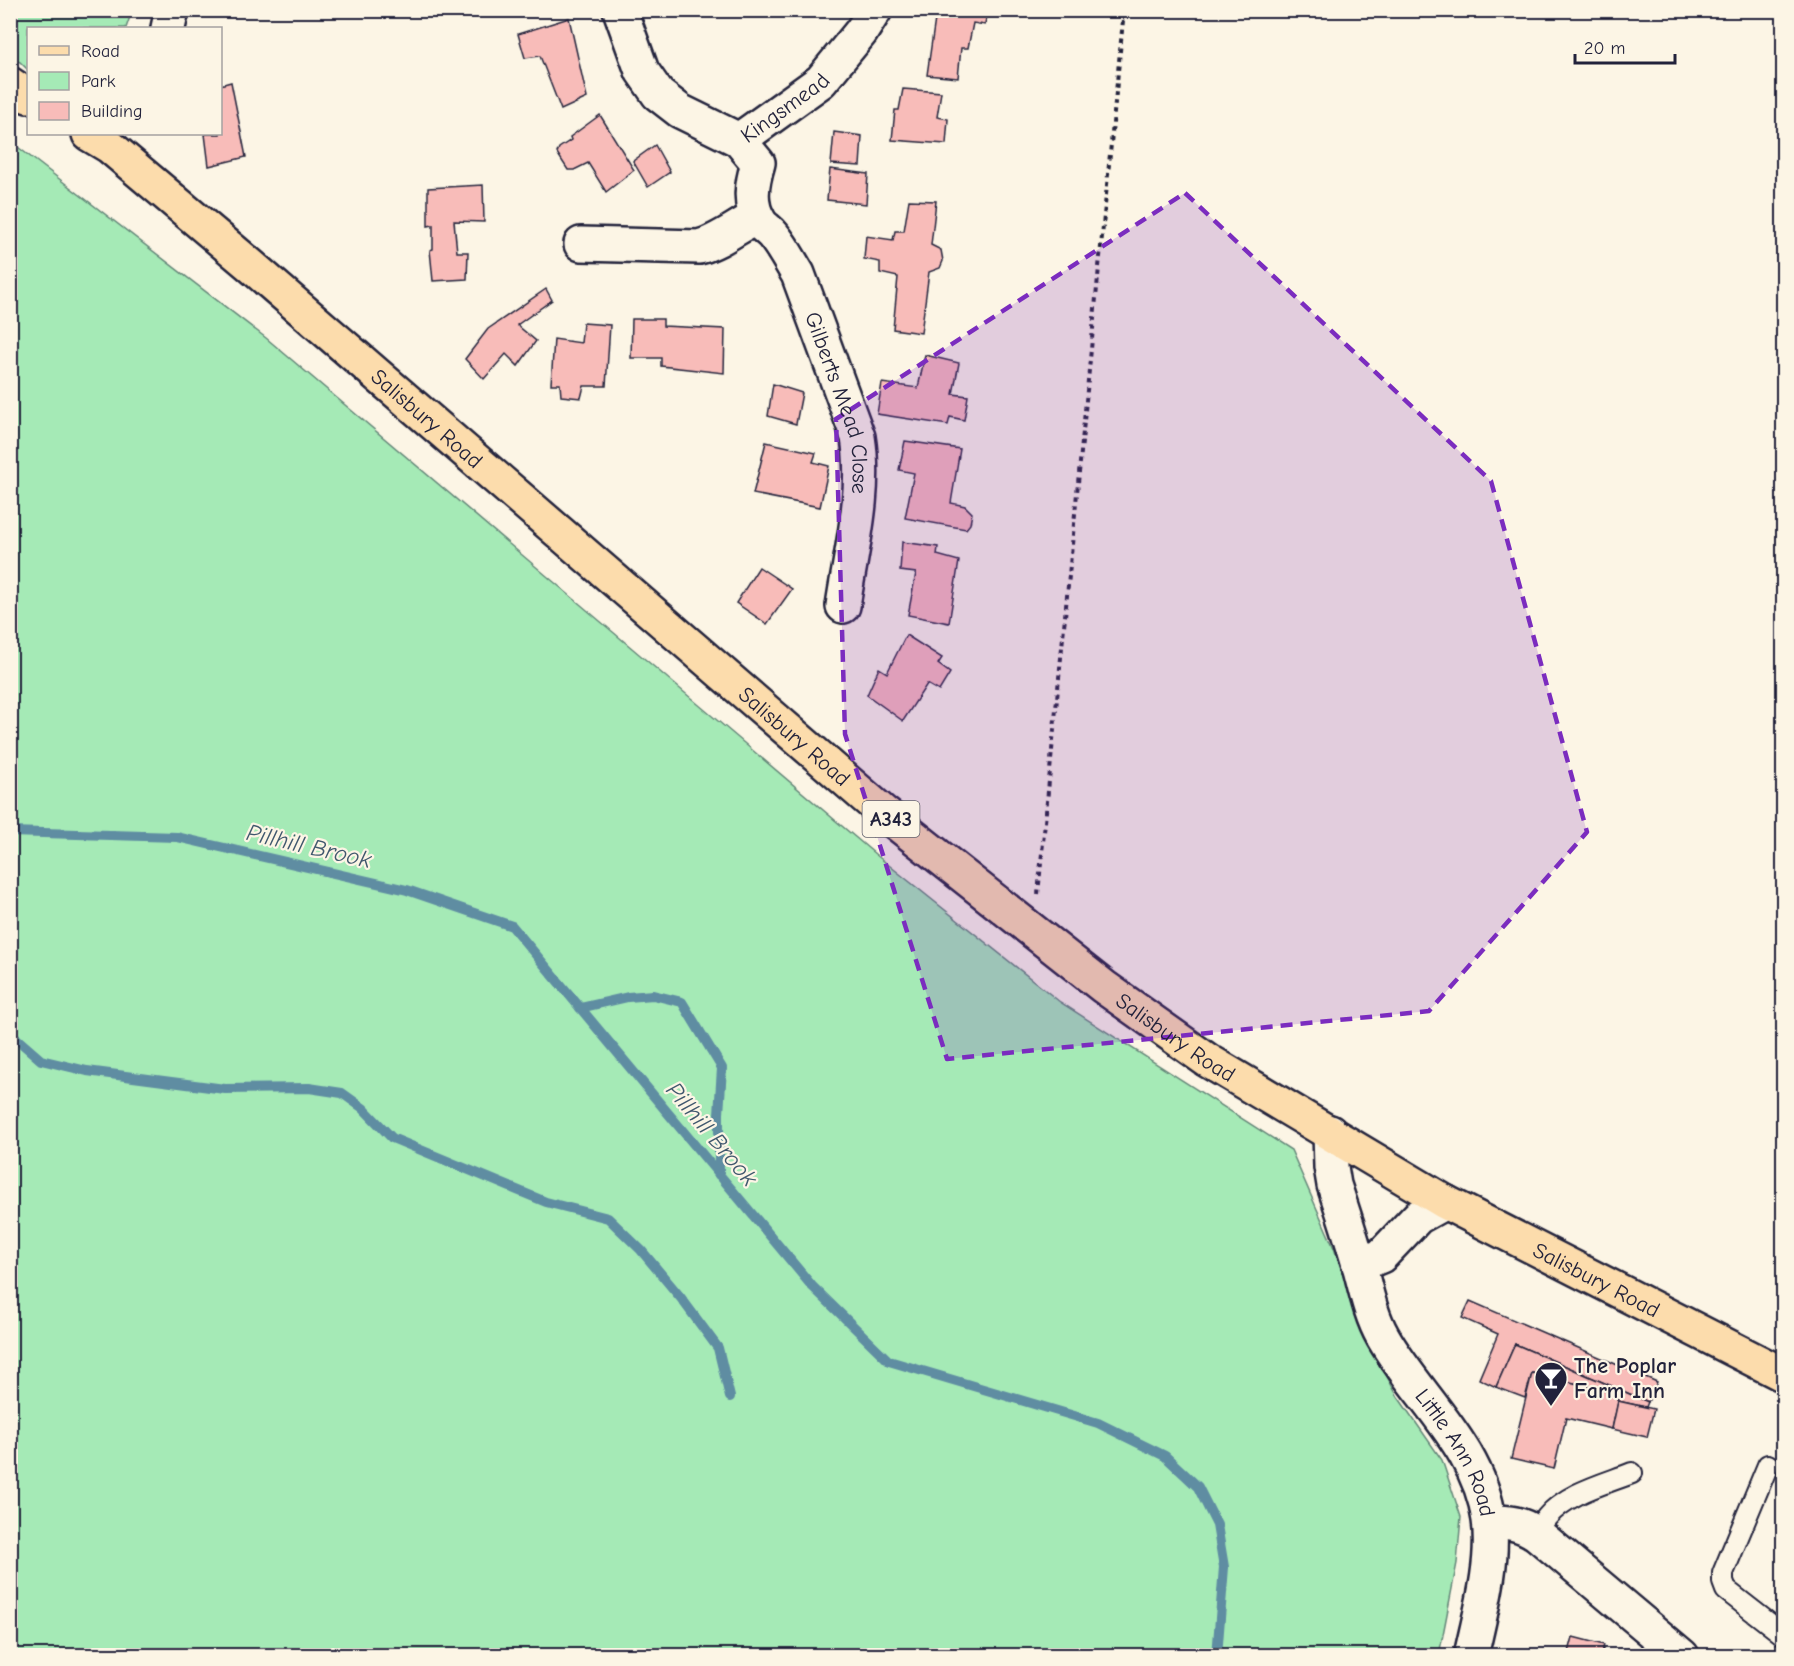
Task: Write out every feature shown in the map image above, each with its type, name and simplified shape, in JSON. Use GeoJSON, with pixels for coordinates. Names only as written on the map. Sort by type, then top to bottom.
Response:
{"type":"FeatureCollection","features":[{"type":"Feature","properties":{"kind":"main road"},"geometry":{"type":"LineString","coordinates":[[10,84],[27,95]]}},
{"type":"Feature","properties":{"kind":"main road","name":"Salisbury Road"},"geometry":{"type":"LineString","coordinates":[[107,138],[249,264],[885,814],[1104,987],[1207,1060],[1445,1202],[1784,1375]]}},
{"type":"Feature","properties":{"kind":"street"},"geometry":{"type":"LineString","coordinates":[[168,27],[172,10]]}},
{"type":"Feature","properties":{"kind":"street","name":"Kingsmead"},"geometry":{"type":"LineString","coordinates":[[620,10],[642,71],[658,94],[680,111],[739,140],[821,81],[861,32],[875,10]]}},
{"type":"Feature","properties":{"kind":"street"},"geometry":{"type":"LineString","coordinates":[[581,244],[699,247],[709,244],[737,226],[757,217],[754,212],[752,195],[758,163],[739,140]]}},
{"type":"Feature","properties":{"kind":"street","name":"Gilberts Mead Close"},"geometry":{"type":"LineString","coordinates":[[757,217],[760,224],[785,250],[798,274],[858,437],[861,456],[859,497],[843,606]]}},
{"type":"Feature","properties":{"kind":"street","name":"Little Ann Road"},"geometry":{"type":"LineString","coordinates":[[1330,1132],[1334,1185],[1372,1313],[1382,1335],[1469,1461],[1486,1501],[1490,1522],[1490,1549],[1471,1656]]}},
{"type":"Feature","properties":{"kind":"street"},"geometry":{"type":"LineString","coordinates":[[1359,1265],[1381,1256],[1418,1218],[1445,1202]]}},
{"type":"Feature","properties":{"kind":"street"},"geometry":{"type":"LineString","coordinates":[[1490,1522],[1523,1525],[1537,1534],[1682,1656]]}},
{"type":"Feature","properties":{"kind":"lane"},"geometry":{"type":"LineString","coordinates":[[1768,1465],[1724,1573],[1723,1582],[1726,1590],[1784,1635]]}},
{"type":"Feature","properties":{"kind":"lane"},"geometry":{"type":"LineString","coordinates":[[1537,1534],[1546,1518],[1557,1507],[1575,1496],[1632,1473]]}},
{"type":"Feature","properties":{"kind":"path"},"geometry":{"type":"LineString","coordinates":[[1034,930],[1124,10]]}},
{"type":"Feature","properties":{"kind":"highlighted area"},"geometry":{"type":"Polygon","coordinates":[[[1185,193],[1491,481],[1587,832],[1429,1011],[947,1059],[845,734],[836,419],[1185,193]]]}},
{"type":"Feature","properties":{"kind":"green space"},"geometry":{"type":"Polygon","coordinates":[[[11,10],[132,11],[126,27],[27,27],[27,69],[20,62],[11,59],[11,10]]]}},
{"type":"Feature","properties":{"kind":"green space"},"geometry":{"type":"Polygon","coordinates":[[[10,141],[266,338],[875,854],[1060,1002],[1291,1150],[1334,1248],[1362,1330],[1398,1397],[1442,1460],[1461,1517],[1457,1563],[1439,1655],[11,1655],[10,141]]]}},
{"type":"Feature","properties":{"kind":"building"},"geometry":{"type":"Polygon","coordinates":[[[932,10],[987,10],[985,25],[973,23],[968,48],[961,48],[958,78],[927,75],[935,19],[931,18],[932,10]]]}},
{"type":"Feature","properties":{"kind":"building"},"geometry":{"type":"Polygon","coordinates":[[[569,18],[587,98],[561,110],[540,56],[525,58],[518,34],[569,18]]]}},
{"type":"Feature","properties":{"kind":"building"},"geometry":{"type":"Polygon","coordinates":[[[231,82],[246,157],[209,166],[205,135],[222,135],[222,84],[231,82]]]}},
{"type":"Feature","properties":{"kind":"building"},"geometry":{"type":"Polygon","coordinates":[[[903,89],[941,92],[937,117],[948,119],[946,144],[892,140],[895,110],[899,110],[903,89]]]}},
{"type":"Feature","properties":{"kind":"building"},"geometry":{"type":"Polygon","coordinates":[[[600,115],[634,170],[606,192],[588,163],[574,170],[568,170],[557,153],[559,148],[571,140],[570,137],[600,115]]]}},
{"type":"Feature","properties":{"kind":"building"},"geometry":{"type":"Polygon","coordinates":[[[834,132],[862,136],[860,166],[831,164],[834,132]]]}},
{"type":"Feature","properties":{"kind":"building"},"geometry":{"type":"Polygon","coordinates":[[[655,145],[670,172],[648,187],[633,161],[655,145]]]}},
{"type":"Feature","properties":{"kind":"building"},"geometry":{"type":"Polygon","coordinates":[[[830,169],[868,174],[866,204],[827,200],[830,169]]]}},
{"type":"Feature","properties":{"kind":"building"},"geometry":{"type":"Polygon","coordinates":[[[483,185],[484,222],[454,221],[457,252],[468,252],[467,279],[433,281],[430,250],[433,249],[433,225],[428,226],[428,188],[483,185]]]}},
{"type":"Feature","properties":{"kind":"building"},"geometry":{"type":"Polygon","coordinates":[[[909,200],[936,201],[931,245],[941,250],[943,261],[940,268],[929,272],[921,333],[893,329],[898,277],[880,273],[880,262],[864,259],[866,236],[893,240],[895,231],[904,231],[909,200]]]}},
{"type":"Feature","properties":{"kind":"building"},"geometry":{"type":"Polygon","coordinates":[[[546,289],[552,300],[517,325],[536,341],[518,366],[506,354],[484,379],[465,359],[488,329],[546,289]]]}},
{"type":"Feature","properties":{"kind":"building"},"geometry":{"type":"Polygon","coordinates":[[[632,319],[663,319],[663,326],[725,329],[724,373],[661,366],[661,358],[631,358],[632,319]]]}},
{"type":"Feature","properties":{"kind":"building"},"geometry":{"type":"Polygon","coordinates":[[[583,323],[610,325],[606,386],[584,386],[581,398],[561,396],[560,384],[551,384],[554,339],[581,343],[583,323]]]}},
{"type":"Feature","properties":{"kind":"building"},"geometry":{"type":"Polygon","coordinates":[[[925,355],[959,363],[953,394],[968,396],[964,420],[950,417],[948,425],[877,414],[882,383],[918,388],[925,355]]]}},
{"type":"Feature","properties":{"kind":"building"},"geometry":{"type":"Polygon","coordinates":[[[773,384],[802,393],[796,424],[768,416],[773,384]]]}},
{"type":"Feature","properties":{"kind":"building"},"geometry":{"type":"Polygon","coordinates":[[[905,441],[960,449],[951,503],[965,506],[972,513],[970,524],[966,529],[905,518],[914,473],[899,470],[905,441]]]}},
{"type":"Feature","properties":{"kind":"building"},"geometry":{"type":"Polygon","coordinates":[[[766,442],[816,453],[813,462],[829,466],[820,507],[753,494],[766,442]]]}},
{"type":"Feature","properties":{"kind":"building"},"geometry":{"type":"Polygon","coordinates":[[[902,542],[938,547],[937,555],[959,561],[949,623],[908,615],[916,573],[900,571],[902,542]]]}},
{"type":"Feature","properties":{"kind":"building"},"geometry":{"type":"Polygon","coordinates":[[[759,567],[792,589],[767,624],[736,603],[759,567]]]}},
{"type":"Feature","properties":{"kind":"building"},"geometry":{"type":"Polygon","coordinates":[[[906,635],[942,658],[938,664],[950,673],[939,691],[927,684],[903,721],[867,695],[879,668],[887,673],[906,635]]]}},
{"type":"Feature","properties":{"kind":"building"},"geometry":{"type":"Polygon","coordinates":[[[1470,1301],[1657,1382],[1648,1402],[1515,1344],[1496,1387],[1479,1379],[1498,1334],[1462,1318],[1470,1301]]]}},
{"type":"Feature","properties":{"kind":"building"},"geometry":{"type":"Polygon","coordinates":[[[1515,1344],[1648,1402],[1646,1407],[1618,1401],[1620,1394],[1532,1373],[1525,1398],[1496,1387],[1515,1344]]]}},
{"type":"Feature","properties":{"kind":"building"},"geometry":{"type":"Polygon","coordinates":[[[1532,1373],[1620,1394],[1612,1429],[1566,1418],[1554,1469],[1511,1459],[1532,1373]]]}},
{"type":"Feature","properties":{"kind":"building"},"geometry":{"type":"Polygon","coordinates":[[[1618,1401],[1654,1409],[1647,1437],[1612,1429],[1618,1401]]]}},
{"type":"Feature","properties":{"kind":"building"},"geometry":{"type":"Polygon","coordinates":[[[1573,1637],[1604,1645],[1601,1656],[1568,1656],[1573,1637]]]}},
{"type":"Feature","properties":{"kind":"waterway","name":"Pillhill Brook"},"geometry":{"type":"LineString","coordinates":[[10,832],[177,837],[407,890],[512,926],[812,1286],[889,1361],[1098,1423],[1165,1456],[1198,1487],[1217,1525],[1224,1567],[1217,1656]]}},
{"type":"Feature","properties":{"kind":"waterway"},"geometry":{"type":"LineString","coordinates":[[580,1008],[628,997],[653,995],[682,1002],[722,1068],[719,1175]]}},
{"type":"Feature","properties":{"kind":"waterway"},"geometry":{"type":"LineString","coordinates":[[10,1033],[41,1060],[87,1071],[225,1089],[309,1088],[342,1093],[363,1108],[392,1138],[546,1202],[608,1218],[641,1250],[718,1348],[730,1397]]}},
{"type":"Feature","properties":{"kind":"place","name":"The Poplar Farm Inn"},"geometry":{"type":"Point","coordinates":[1551,1407]}}]}
